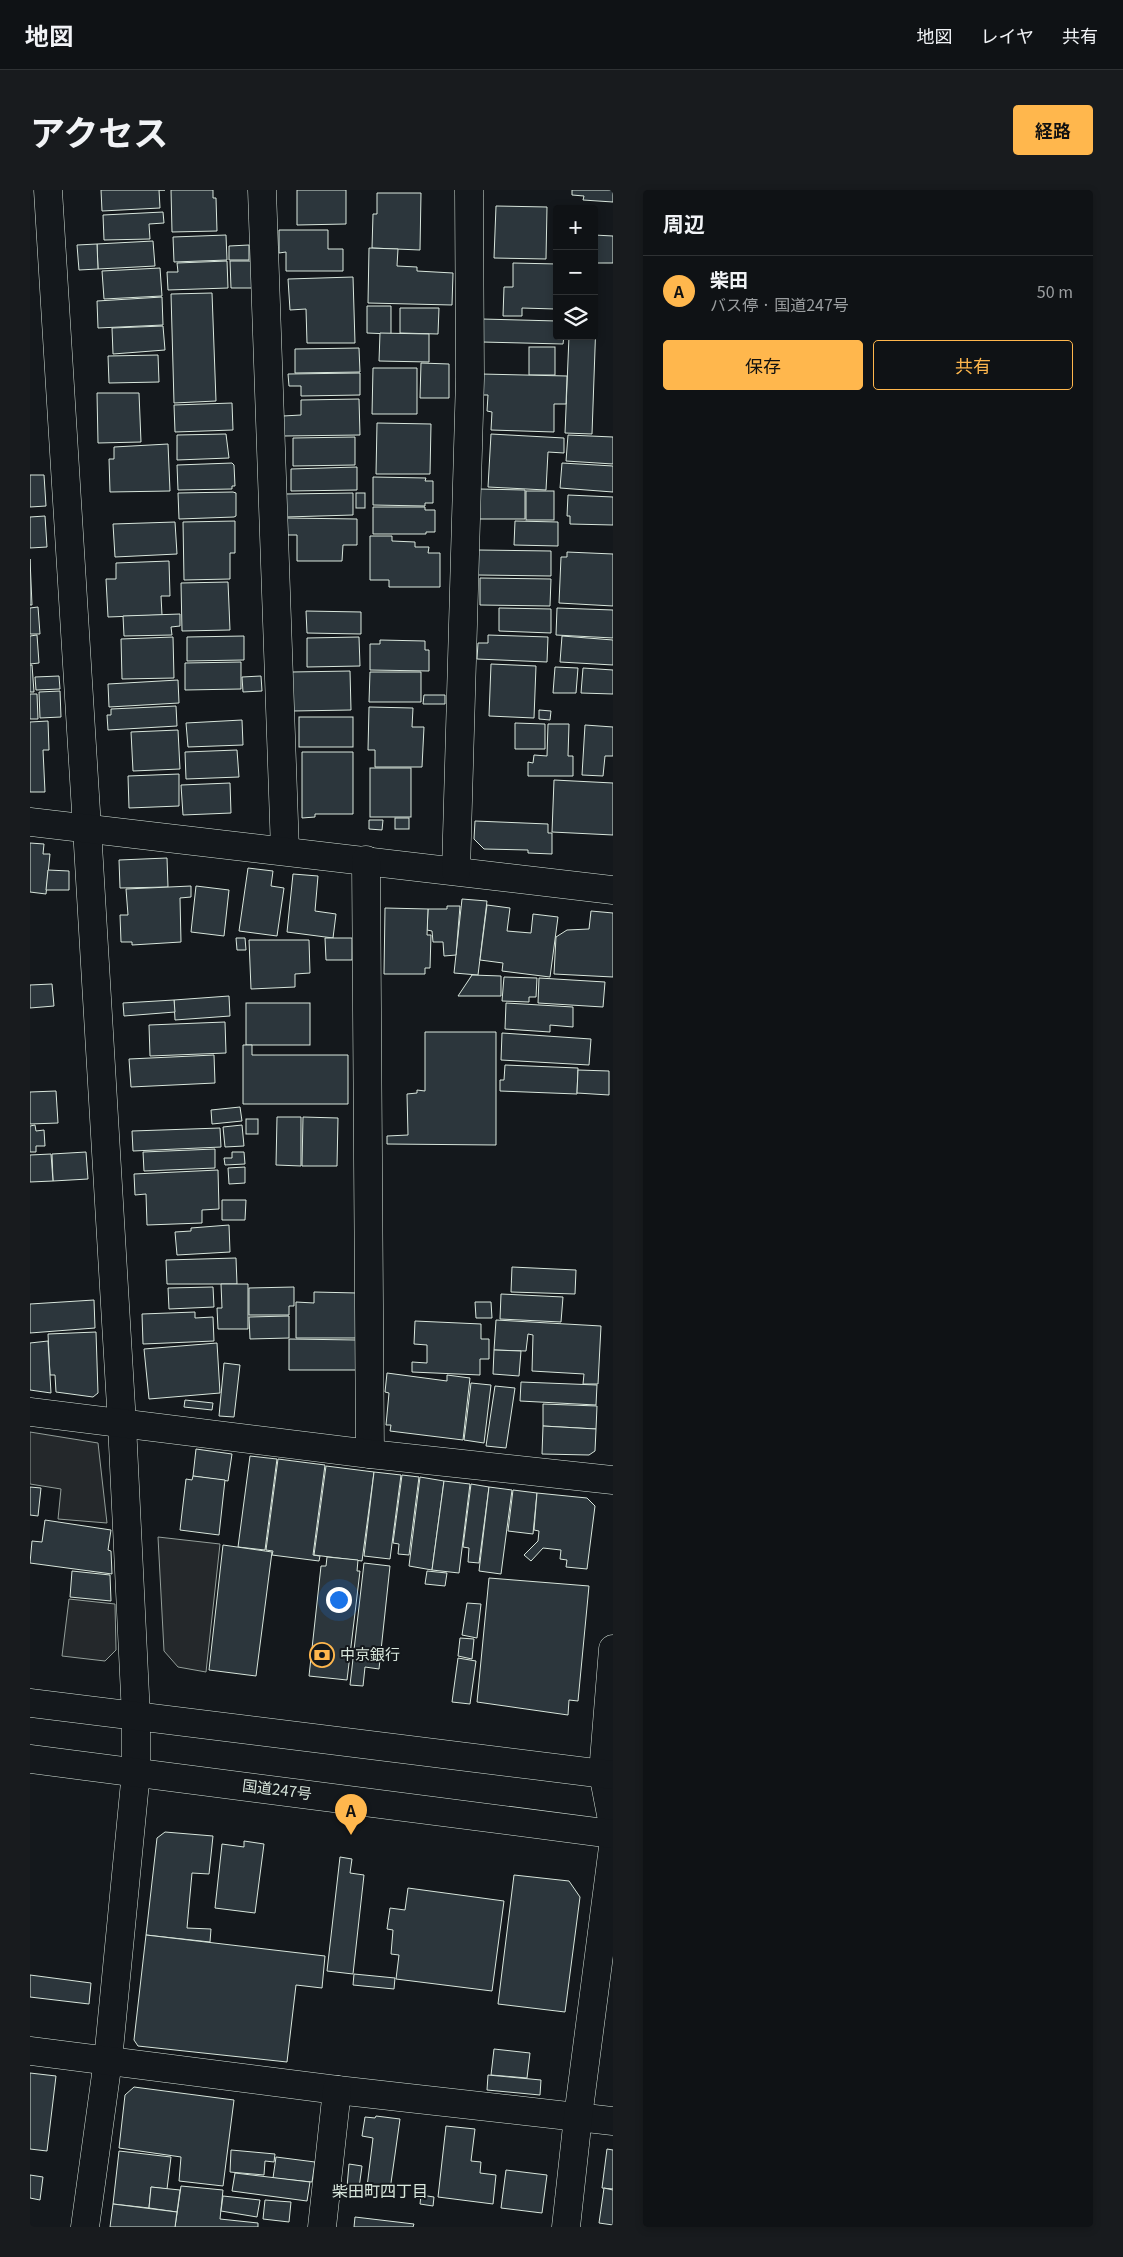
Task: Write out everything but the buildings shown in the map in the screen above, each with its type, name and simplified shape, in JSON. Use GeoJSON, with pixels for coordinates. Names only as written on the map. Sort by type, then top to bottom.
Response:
{"type":"FeatureCollection","features":[{"type":"Feature","properties":{"kind":"main road"},"geometry":{"type":"LineString","coordinates":[[48,190],[88,828],[122,1424],[136,1716],[136,1772],[108,2060],[85,2227]]}},
{"type":"Feature","properties":{"kind":"main road"},"geometry":{"type":"LineString","coordinates":[[262,190],[285,851]]}},
{"type":"Feature","properties":{"kind":"main road"},"geometry":{"type":"LineString","coordinates":[[456,871],[470,378],[469,190]]}},
{"type":"Feature","properties":{"kind":"main road"},"geometry":{"type":"LineString","coordinates":[[30,822],[613,890]]}},
{"type":"Feature","properties":{"kind":"main road"},"geometry":{"type":"LineString","coordinates":[[366,860],[370,1454]]}},
{"type":"Feature","properties":{"kind":"main road"},"geometry":{"type":"LineString","coordinates":[[30,1412],[370,1454],[613,1480]]}},
{"type":"Feature","properties":{"kind":"main road"},"geometry":{"type":"LineString","coordinates":[[613,1649],[608,1774],[613,1825]]}},
{"type":"Feature","properties":{"kind":"main road"},"geometry":{"type":"LineString","coordinates":[[30,1703],[608,1774]]}},
{"type":"Feature","properties":{"kind":"main road","name":"国道247号"},"geometry":{"type":"LineString","coordinates":[[30,1759],[613,1834]]}},
{"type":"Feature","properties":{"kind":"main road"},"geometry":{"type":"LineString","coordinates":[[566,2227],[578,2117],[613,1848]]}},
{"type":"Feature","properties":{"kind":"main road"},"geometry":{"type":"LineString","coordinates":[[30,2051],[337,2090],[613,2120]]}},
{"type":"Feature","properties":{"kind":"main road"},"geometry":{"type":"LineString","coordinates":[[322,2227],[337,2090]]}},
{"type":"Feature","properties":{"kind":"shaded area"},"geometry":{"type":"Polygon","coordinates":[[[30,1432],[98,1443],[107,1523],[58,1519],[61,1489],[30,1484],[30,1432]]]}},
{"type":"Feature","properties":{"kind":"shaded area"},"geometry":{"type":"Polygon","coordinates":[[[158,1537],[220,1544],[206,1672],[178,1667],[164,1651],[158,1537]]]}},
{"type":"Feature","properties":{"kind":"shaded area"},"geometry":{"type":"Polygon","coordinates":[[[69,1599],[115,1604],[116,1650],[105,1661],[62,1656],[69,1599]]]}},
{"type":"Feature","properties":{"kind":"place","name":"中京銀行"},"geometry":{"type":"Point","coordinates":[322,1655]}},
{"type":"Feature","properties":{"kind":"place","name":"柴田"},"geometry":{"type":"Point","coordinates":[351,1835]}},
{"type":"Feature","properties":{"kind":"district","name":"柴田町四丁目"},"geometry":{"type":"Point","coordinates":[380,2191]}}]}
